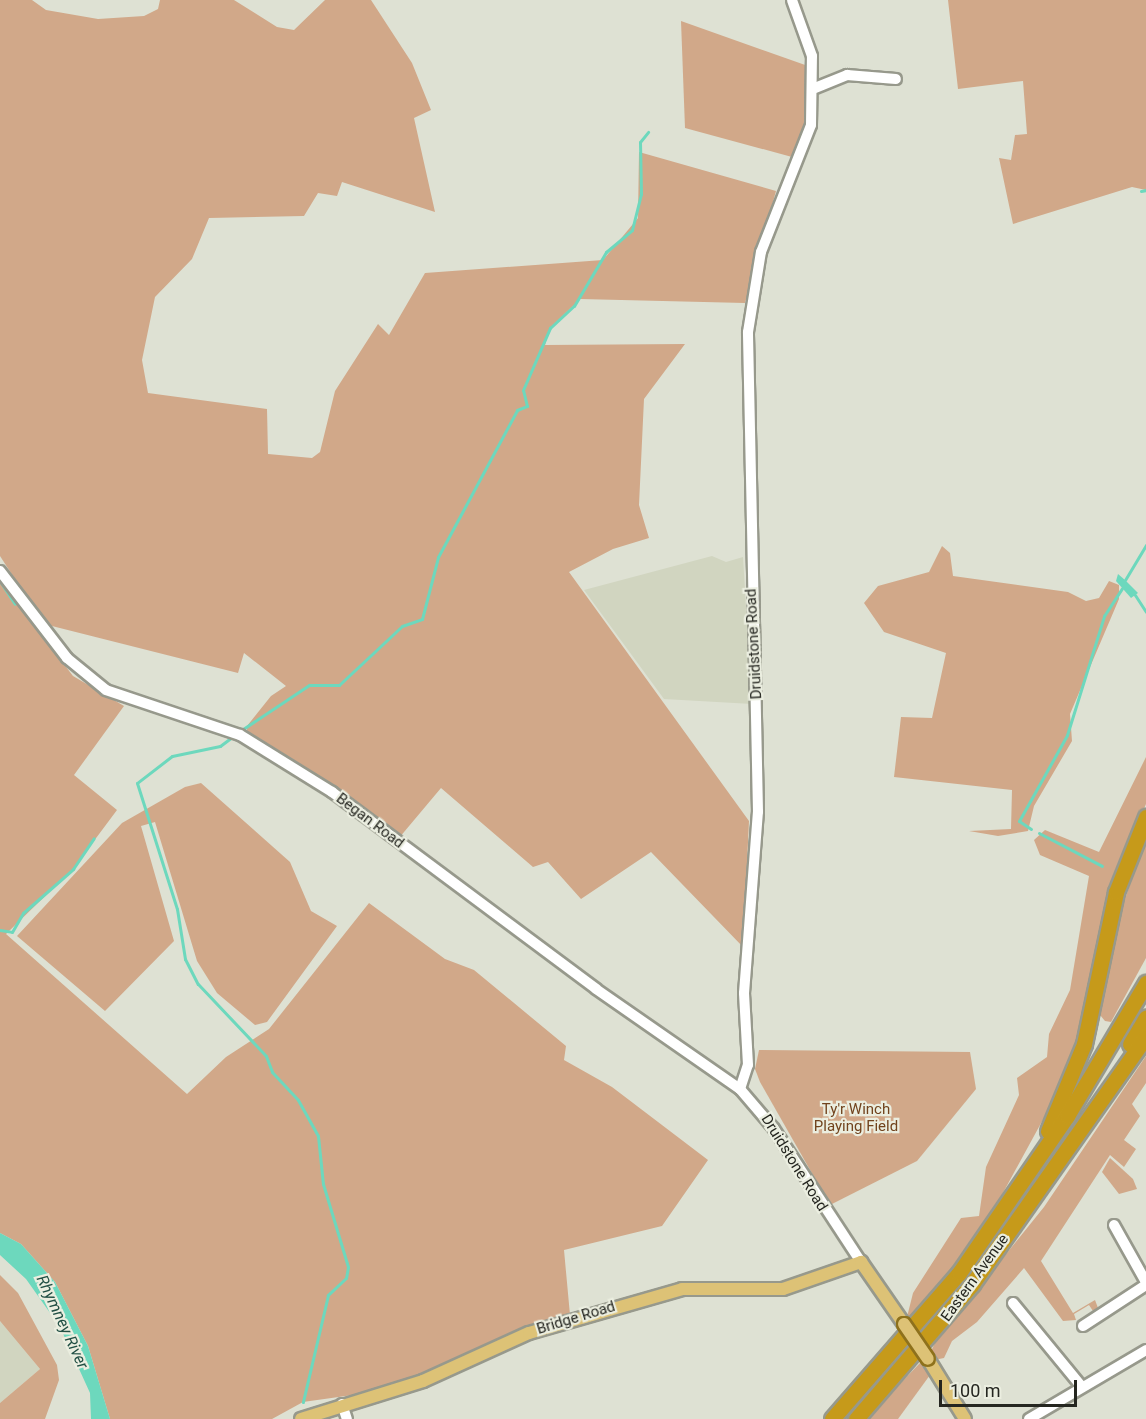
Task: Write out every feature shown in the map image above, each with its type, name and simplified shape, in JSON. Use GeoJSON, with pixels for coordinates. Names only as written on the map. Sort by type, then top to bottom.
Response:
{"type":"FeatureCollection","features":[{"type":"Feature","properties":{"kind":"highway"},"geometry":{"type":"LineString","coordinates":[[1018,1190],[1078,1061],[1116,892],[1146,817]]}},
{"type":"Feature","properties":{"kind":"highway"},"geometry":{"type":"LineString","coordinates":[[1018,1190],[1146,983]]}},
{"type":"Feature","properties":{"kind":"highway"},"geometry":{"type":"LineString","coordinates":[[1080,1126],[1146,1017]]}},
{"type":"Feature","properties":{"kind":"highway"},"geometry":{"type":"LineString","coordinates":[[1080,1126],[1146,1036]]}},
{"type":"Feature","properties":{"kind":"highway","name":"Eastern Avenue"},"geometry":{"type":"LineString","coordinates":[[856,1419],[972,1284],[1080,1126]]}},
{"type":"Feature","properties":{"kind":"highway","name":"Eastern Avenue"},"geometry":{"type":"LineString","coordinates":[[832,1419],[925,1317],[1018,1190]]}},
{"type":"Feature","properties":{"kind":"main road"},"geometry":{"type":"LineString","coordinates":[[861,1262],[928,1359],[965,1419]]}},
{"type":"Feature","properties":{"kind":"main road","name":"Bridge Road"},"geometry":{"type":"LineString","coordinates":[[301,1419],[342,1404],[423,1381],[529,1333],[653,1294],[696,1288],[783,1289],[861,1262]]}},
{"type":"Feature","properties":{"kind":"street","name":"Druidstone Road"},"geometry":{"type":"LineString","coordinates":[[792,0],[812,56],[815,88],[811,125],[761,252],[748,332],[758,812],[744,993],[748,1065],[740,1089],[774,1129],[861,1262]]}},
{"type":"Feature","properties":{"kind":"street"},"geometry":{"type":"LineString","coordinates":[[815,88],[847,75],[896,79]]}},
{"type":"Feature","properties":{"kind":"street","name":"Began Road"},"geometry":{"type":"LineString","coordinates":[[0,571],[67,658],[106,690],[240,735],[332,792],[596,989],[740,1089]]}},
{"type":"Feature","properties":{"kind":"street"},"geometry":{"type":"LineString","coordinates":[[1083,1326],[1146,1284],[1114,1226]]}},
{"type":"Feature","properties":{"kind":"street"},"geometry":{"type":"LineString","coordinates":[[1013,1303],[1082,1387]]}},
{"type":"Feature","properties":{"kind":"street"},"geometry":{"type":"LineString","coordinates":[[1029,1419],[1146,1350]]}},
{"type":"Feature","properties":{"kind":"street"},"geometry":{"type":"LineString","coordinates":[[342,1404],[347,1419]]}},
{"type":"Feature","properties":{"kind":"shaded area"},"geometry":{"type":"Polygon","coordinates":[[[712,556],[726,562],[743,557],[752,704],[664,699],[584,590],[712,556]]]}},
{"type":"Feature","properties":{"kind":"shaded area"},"geometry":{"type":"Polygon","coordinates":[[[0,1321],[40,1369],[0,1403],[0,1321]]]}},
{"type":"Feature","properties":{"kind":"green space"},"geometry":{"type":"Polygon","coordinates":[[[0,0],[32,0],[46,10],[98,19],[144,16],[158,9],[160,0],[234,0],[277,27],[294,30],[325,0],[371,0],[412,63],[431,110],[414,118],[435,212],[342,182],[337,196],[318,193],[304,216],[209,218],[192,259],[155,297],[142,360],[148,393],[267,409],[268,454],[312,458],[320,452],[335,391],[378,324],[389,335],[425,273],[603,260],[638,218],[639,152],[776,191],[745,303],[580,299],[550,328],[545,345],[685,344],[644,399],[639,505],[649,538],[613,549],[569,572],[749,821],[743,947],[651,852],[581,899],[548,862],[533,867],[441,788],[399,838],[247,734],[247,726],[271,696],[286,686],[244,653],[238,673],[44,624],[0,556],[0,0]]]}},
{"type":"Feature","properties":{"kind":"green space"},"geometry":{"type":"Polygon","coordinates":[[[948,0],[1146,0],[1146,190],[1132,187],[1013,224],[999,158],[1011,160],[1015,135],[1027,134],[1023,81],[958,89],[948,0]]]}},
{"type":"Feature","properties":{"kind":"green space"},"geometry":{"type":"Polygon","coordinates":[[[681,21],[808,66],[808,122],[792,157],[685,128],[681,21]]]}},
{"type":"Feature","properties":{"kind":"green space"},"geometry":{"type":"Polygon","coordinates":[[[942,546],[950,553],[953,576],[1068,592],[1086,601],[1099,598],[1109,581],[1119,585],[1119,599],[1070,714],[1072,741],[1034,806],[1028,831],[998,836],[969,831],[1011,829],[1012,790],[894,777],[901,717],[932,718],[946,653],[884,632],[864,603],[878,586],[929,572],[942,546]]]}},
{"type":"Feature","properties":{"kind":"green space"},"geometry":{"type":"Polygon","coordinates":[[[0,581],[73,676],[124,706],[74,775],[117,810],[73,869],[6,934],[187,1094],[226,1057],[269,1029],[369,903],[445,959],[474,970],[566,1046],[564,1060],[612,1087],[708,1160],[662,1226],[564,1250],[570,1315],[483,1346],[444,1368],[374,1392],[303,1402],[272,1419],[110,1419],[88,1346],[55,1282],[21,1244],[0,1233],[0,581]]]}},
{"type":"Feature","properties":{"kind":"green space"},"geometry":{"type":"Polygon","coordinates":[[[1146,757],[1146,804],[1110,888],[1077,1047],[1058,1092],[986,1224],[914,1317],[907,1317],[913,1293],[961,1218],[979,1216],[986,1167],[1019,1095],[1017,1078],[1047,1057],[1049,1034],[1070,990],[1089,876],[1040,855],[1034,840],[1045,830],[1099,852],[1146,757]]]}},
{"type":"Feature","properties":{"kind":"green space"},"geometry":{"type":"Polygon","coordinates":[[[201,783],[290,862],[311,911],[337,926],[267,1022],[255,1025],[217,993],[197,961],[155,822],[141,826],[174,941],[105,1011],[17,936],[122,823],[185,787],[201,783]]]}},
{"type":"Feature","properties":{"kind":"green space"},"geometry":{"type":"Polygon","coordinates":[[[1146,838],[1146,958],[1111,1022],[1105,1021],[1100,1015],[1118,919],[1146,838]]]}},
{"type":"Feature","properties":{"kind":"green space","name":"Ty'r Winch Playing Field"},"geometry":{"type":"Polygon","coordinates":[[[759,1050],[970,1052],[976,1089],[917,1161],[830,1205],[760,1082],[755,1069],[759,1050]]]}},
{"type":"Feature","properties":{"kind":"green space"},"geometry":{"type":"Polygon","coordinates":[[[1146,1056],[1146,1083],[1132,1104],[1140,1116],[1124,1140],[1136,1149],[1124,1167],[1110,1155],[1041,1261],[1073,1313],[1095,1300],[1098,1308],[1093,1311],[1089,1305],[1074,1314],[1076,1320],[1063,1321],[1024,1268],[977,1322],[952,1341],[944,1358],[934,1360],[930,1353],[936,1341],[1044,1207],[1146,1056]]]}},
{"type":"Feature","properties":{"kind":"green space"},"geometry":{"type":"Polygon","coordinates":[[[1110,1158],[1133,1179],[1137,1189],[1119,1194],[1102,1172],[1110,1158]]]}},
{"type":"Feature","properties":{"kind":"green space"},"geometry":{"type":"Polygon","coordinates":[[[0,1275],[18,1293],[57,1365],[59,1380],[45,1419],[0,1419],[0,1403],[40,1369],[0,1321],[0,1275]]]}},
{"type":"Feature","properties":{"kind":"green space"},"geometry":{"type":"Polygon","coordinates":[[[920,1363],[930,1375],[898,1419],[866,1419],[920,1363]]]}},
{"type":"Feature","properties":{"kind":"water"},"geometry":{"type":"Polygon","coordinates":[[[1118,574],[1138,593],[1131,598],[1116,581],[1118,574]]]}},
{"type":"Feature","properties":{"kind":"water","name":"Rhymney River"},"geometry":{"type":"Polygon","coordinates":[[[0,1233],[21,1244],[55,1282],[88,1346],[110,1419],[91,1419],[90,1393],[60,1327],[26,1279],[0,1255],[0,1233]]]}},
{"type":"Feature","properties":{"kind":"waterway"},"geometry":{"type":"LineString","coordinates":[[240,731],[309,685],[339,685],[402,626],[422,619],[438,557],[517,410],[527,406],[523,390],[550,328],[574,306],[606,252],[632,230],[641,194],[640,142],[648,132]]}},
{"type":"Feature","properties":{"kind":"waterway"},"geometry":{"type":"LineString","coordinates":[[1141,191],[1146,190]]}},
{"type":"Feature","properties":{"kind":"waterway"},"geometry":{"type":"LineString","coordinates":[[1125,580],[1146,545]]}},
{"type":"Feature","properties":{"kind":"waterway"},"geometry":{"type":"LineString","coordinates":[[0,581],[15,604]]}},
{"type":"Feature","properties":{"kind":"waterway"},"geometry":{"type":"LineString","coordinates":[[1031,829],[1019,821],[1067,735],[1104,616],[1122,588]]}},
{"type":"Feature","properties":{"kind":"waterway"},"geometry":{"type":"LineString","coordinates":[[1135,595],[1146,612]]}},
{"type":"Feature","properties":{"kind":"waterway"},"geometry":{"type":"LineString","coordinates":[[232,737],[220,746],[172,756],[137,783],[177,909],[185,959],[198,984],[266,1056],[272,1072],[298,1100],[318,1136],[323,1184],[348,1267],[346,1278],[328,1295],[303,1402]]}},
{"type":"Feature","properties":{"kind":"waterway"},"geometry":{"type":"LineString","coordinates":[[1039,833],[1102,866]]}},
{"type":"Feature","properties":{"kind":"waterway"},"geometry":{"type":"LineString","coordinates":[[0,930],[12,932],[23,913],[73,869],[94,838]]}}]}
